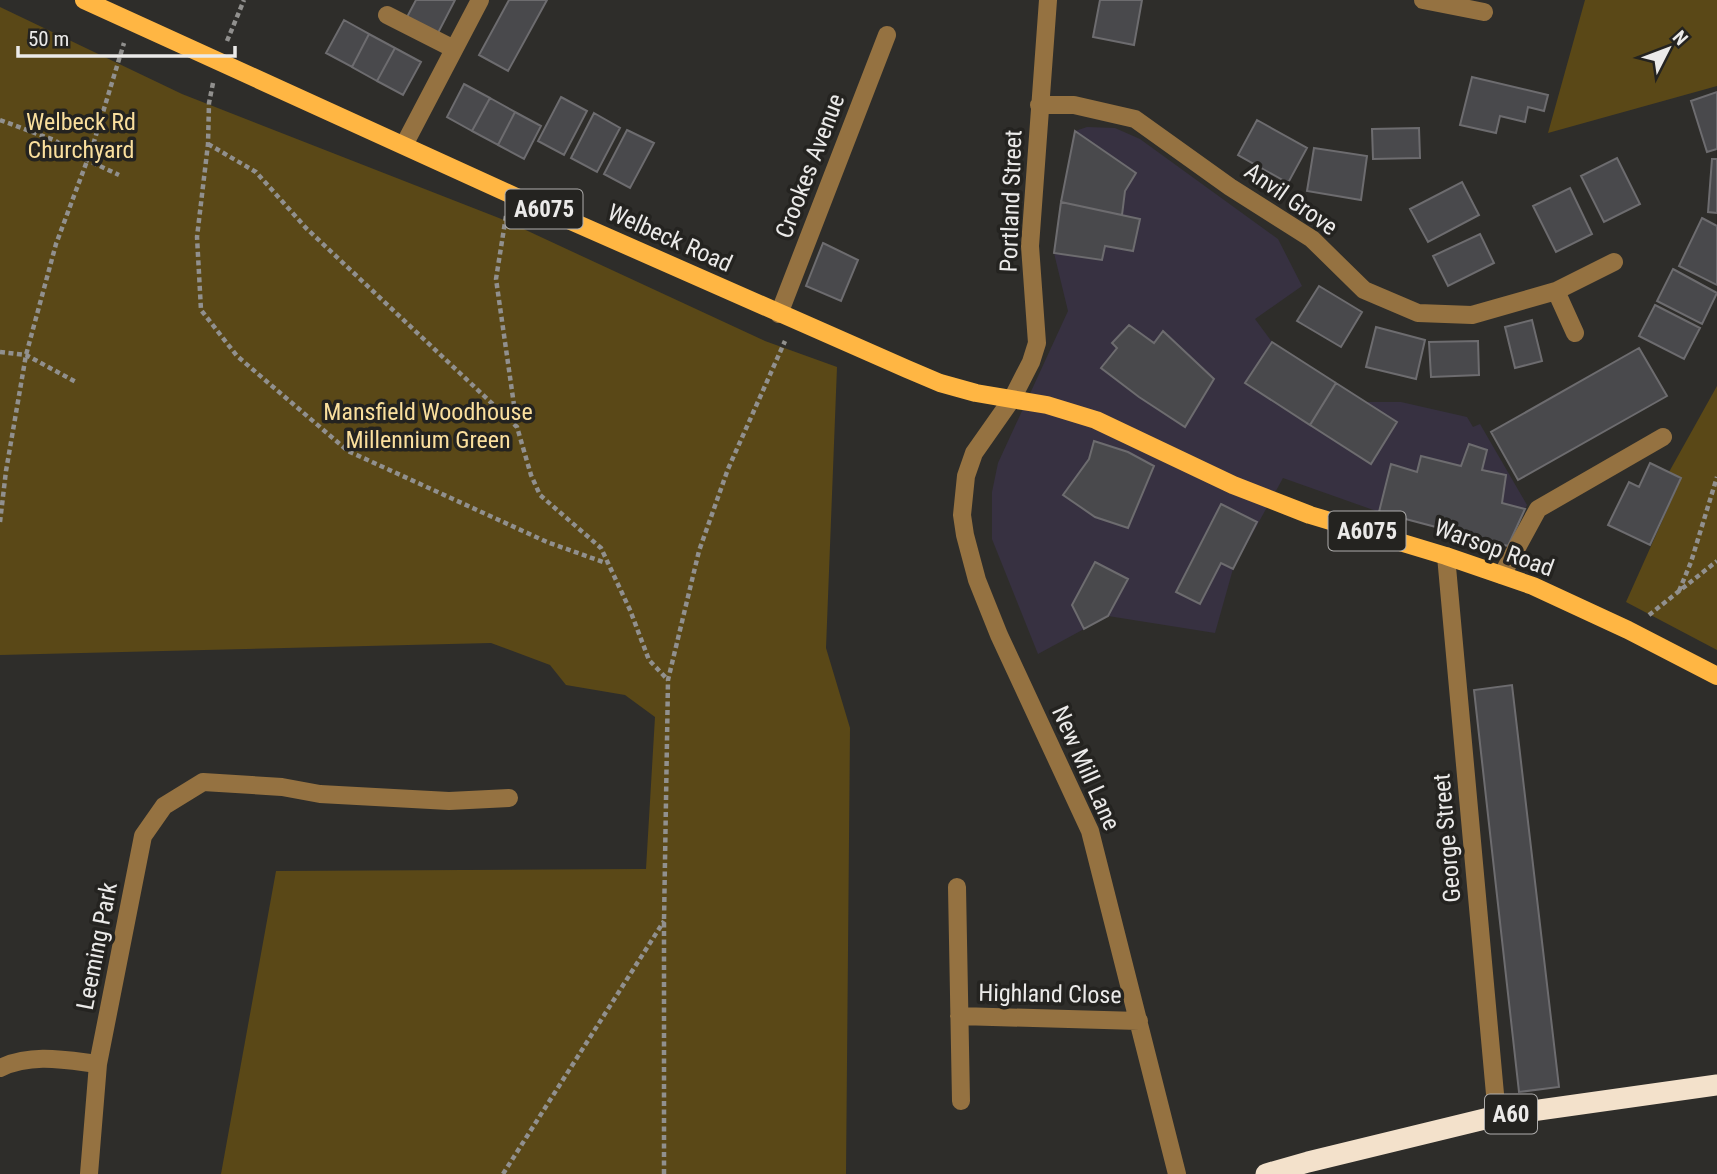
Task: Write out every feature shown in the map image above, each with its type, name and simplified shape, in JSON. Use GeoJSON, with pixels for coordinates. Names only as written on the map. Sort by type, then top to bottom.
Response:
{"type":"FeatureCollection","features":[{"type":"Feature","properties":{"kind":"highway","name":"A60"},"geometry":{"type":"LineString","coordinates":[[1266,1174],[1497,1116],[1717,1085]]}},
{"type":"Feature","properties":{"kind":"main road","name":"Welbeck Road"},"geometry":{"type":"LineString","coordinates":[[84,0],[218,63],[779,314],[940,383],[1012,399]]}},
{"type":"Feature","properties":{"kind":"main road","name":"Warsop Road"},"geometry":{"type":"LineString","coordinates":[[1012,399],[1047,405],[1096,420],[1233,485],[1310,515],[1446,556],[1533,586],[1628,630],[1717,676]]}},
{"type":"Feature","properties":{"kind":"street"},"geometry":{"type":"LineString","coordinates":[[404,145],[480,0]]}},
{"type":"Feature","properties":{"kind":"street","name":"Portland Street"},"geometry":{"type":"LineString","coordinates":[[1012,399],[1031,362],[1037,343],[1030,246],[1048,0]]}},
{"type":"Feature","properties":{"kind":"street"},"geometry":{"type":"LineString","coordinates":[[1423,0],[1484,12]]}},
{"type":"Feature","properties":{"kind":"street"},"geometry":{"type":"LineString","coordinates":[[387,15],[454,49]]}},
{"type":"Feature","properties":{"kind":"street","name":"Crookes Avenue"},"geometry":{"type":"LineString","coordinates":[[779,314],[887,35]]}},
{"type":"Feature","properties":{"kind":"street","name":"Anvil Grove"},"geometry":{"type":"LineString","coordinates":[[1039,105],[1074,105],[1135,119],[1230,187],[1312,239],[1364,290],[1418,313],[1472,315],[1556,291],[1614,262]]}},
{"type":"Feature","properties":{"kind":"street"},"geometry":{"type":"LineString","coordinates":[[1556,291],[1575,333]]}},
{"type":"Feature","properties":{"kind":"street","name":"New Mill Lane"},"geometry":{"type":"LineString","coordinates":[[1012,399],[974,453],[969,466],[962,515],[965,535],[977,580],[999,635],[1090,831],[1177,1174]]}},
{"type":"Feature","properties":{"kind":"street"},"geometry":{"type":"LineString","coordinates":[[1502,575],[1538,509],[1663,437]]}},
{"type":"Feature","properties":{"kind":"street","name":"George Street"},"geometry":{"type":"LineString","coordinates":[[1446,556],[1497,1116]]}},
{"type":"Feature","properties":{"kind":"street","name":"Leeming Park"},"geometry":{"type":"LineString","coordinates":[[89,1174],[99,1064],[143,836],[164,806],[203,782],[320,794],[449,801],[509,799]]}},
{"type":"Feature","properties":{"kind":"street","name":"Highland Close"},"geometry":{"type":"LineString","coordinates":[[957,887],[961,1101]]}},
{"type":"Feature","properties":{"kind":"street","name":"Highland Close"},"geometry":{"type":"LineString","coordinates":[[959,1016],[1139,1021]]}},
{"type":"Feature","properties":{"kind":"street"},"geometry":{"type":"LineString","coordinates":[[0,1068],[23,1059],[55,1059],[99,1064]]}},
{"type":"Feature","properties":{"kind":"path"},"geometry":{"type":"LineString","coordinates":[[244,0],[218,63],[209,103],[208,144],[197,237],[201,310],[237,356],[348,451],[547,542],[606,563]]}},
{"type":"Feature","properties":{"kind":"path"},"geometry":{"type":"LineString","coordinates":[[0,522],[26,355],[56,244],[88,160],[130,22]]}},
{"type":"Feature","properties":{"kind":"path"},"geometry":{"type":"LineString","coordinates":[[0,120],[54,140],[119,175]]}},
{"type":"Feature","properties":{"kind":"path"},"geometry":{"type":"LineString","coordinates":[[208,144],[256,173],[306,228],[517,426]]}},
{"type":"Feature","properties":{"kind":"path"},"geometry":{"type":"LineString","coordinates":[[514,195],[504,220],[496,279],[517,426],[531,475],[540,495],[601,548],[630,610],[649,660],[668,680]]}},
{"type":"Feature","properties":{"kind":"path"},"geometry":{"type":"LineString","coordinates":[[0,352],[26,355],[76,382]]}},
{"type":"Feature","properties":{"kind":"path"},"geometry":{"type":"LineString","coordinates":[[664,1174],[668,680],[699,551],[728,469],[777,358]]}},
{"type":"Feature","properties":{"kind":"path"},"geometry":{"type":"LineString","coordinates":[[1679,591],[1691,562],[1717,477]]}},
{"type":"Feature","properties":{"kind":"path"},"geometry":{"type":"LineString","coordinates":[[1628,630],[1717,561]]}},
{"type":"Feature","properties":{"kind":"path"},"geometry":{"type":"LineString","coordinates":[[503,1174],[664,921]]}},
{"type":"Feature","properties":{"kind":"shaded area"},"geometry":{"type":"Polygon","coordinates":[[[1087,127],[1115,128],[1140,139],[1278,239],[1302,286],[1255,319],[1272,342],[1365,402],[1401,402],[1467,417],[1473,427],[1480,424],[1527,505],[1508,546],[1379,512],[1283,478],[1233,569],[1215,633],[1108,616],[1038,654],[992,539],[992,492],[998,463],[1068,311],[1054,253],[1075,131],[1087,127]]]}},
{"type":"Feature","properties":{"kind":"green space"},"geometry":{"type":"Polygon","coordinates":[[[1585,0],[1717,0],[1717,86],[1548,133],[1585,0]]]}},
{"type":"Feature","properties":{"kind":"green space","name":"Mansfield Woodhouse Millennium Green"},"geometry":{"type":"Polygon","coordinates":[[[0,7],[182,94],[504,220],[765,341],[837,367],[826,648],[850,728],[846,1174],[221,1174],[276,871],[646,869],[655,717],[625,695],[566,685],[550,665],[491,643],[0,655],[0,7]]]}},
{"type":"Feature","properties":{"kind":"green space"},"geometry":{"type":"Polygon","coordinates":[[[1717,386],[1717,650],[1626,602],[1681,479],[1669,472],[1717,386]]]}},
{"type":"Feature","properties":{"kind":"building"},"geometry":{"type":"Polygon","coordinates":[[[416,0],[455,0],[438,33],[407,17],[416,0]]]}},
{"type":"Feature","properties":{"kind":"building"},"geometry":{"type":"Polygon","coordinates":[[[509,0],[547,0],[508,71],[479,55],[509,0]]]}},
{"type":"Feature","properties":{"kind":"building"},"geometry":{"type":"Polygon","coordinates":[[[1100,0],[1142,0],[1134,45],[1093,37],[1100,0]]]}},
{"type":"Feature","properties":{"kind":"building"},"geometry":{"type":"Polygon","coordinates":[[[344,20],[369,34],[352,67],[326,53],[344,20]]]}},
{"type":"Feature","properties":{"kind":"building"},"geometry":{"type":"Polygon","coordinates":[[[369,34],[395,48],[377,81],[352,67],[369,34]]]}},
{"type":"Feature","properties":{"kind":"building"},"geometry":{"type":"Polygon","coordinates":[[[395,48],[421,62],[403,95],[377,81],[395,48]]]}},
{"type":"Feature","properties":{"kind":"building"},"geometry":{"type":"Polygon","coordinates":[[[1472,77],[1548,95],[1544,111],[1528,107],[1525,122],[1500,116],[1496,133],[1460,125],[1472,77]]]}},
{"type":"Feature","properties":{"kind":"building"},"geometry":{"type":"Polygon","coordinates":[[[464,84],[490,98],[472,131],[447,117],[464,84]]]}},
{"type":"Feature","properties":{"kind":"building"},"geometry":{"type":"Polygon","coordinates":[[[1717,92],[1717,149],[1707,152],[1691,101],[1717,92]]]}},
{"type":"Feature","properties":{"kind":"building"},"geometry":{"type":"Polygon","coordinates":[[[561,97],[587,111],[564,155],[538,141],[561,97]]]}},
{"type":"Feature","properties":{"kind":"building"},"geometry":{"type":"Polygon","coordinates":[[[490,98],[515,112],[498,145],[472,131],[490,98]]]}},
{"type":"Feature","properties":{"kind":"building"},"geometry":{"type":"Polygon","coordinates":[[[515,112],[541,126],[524,159],[498,145],[515,112]]]}},
{"type":"Feature","properties":{"kind":"building"},"geometry":{"type":"Polygon","coordinates":[[[594,113],[620,128],[597,172],[571,158],[594,113]]]}},
{"type":"Feature","properties":{"kind":"building"},"geometry":{"type":"Polygon","coordinates":[[[1257,120],[1307,148],[1288,183],[1238,155],[1257,120]]]}},
{"type":"Feature","properties":{"kind":"building"},"geometry":{"type":"Polygon","coordinates":[[[1419,128],[1420,158],[1373,159],[1372,129],[1419,128]]]}},
{"type":"Feature","properties":{"kind":"building"},"geometry":{"type":"Polygon","coordinates":[[[627,130],[654,143],[630,188],[604,174],[627,130]]]}},
{"type":"Feature","properties":{"kind":"building"},"geometry":{"type":"Polygon","coordinates":[[[1075,131],[1136,173],[1125,191],[1122,215],[1061,202],[1075,131]]]}},
{"type":"Feature","properties":{"kind":"building"},"geometry":{"type":"Polygon","coordinates":[[[1314,148],[1367,156],[1361,200],[1307,191],[1314,148]]]}},
{"type":"Feature","properties":{"kind":"building"},"geometry":{"type":"Polygon","coordinates":[[[1617,158],[1640,204],[1604,222],[1581,176],[1617,158]]]}},
{"type":"Feature","properties":{"kind":"building"},"geometry":{"type":"Polygon","coordinates":[[[1712,159],[1717,159],[1717,213],[1708,212],[1712,159]]]}},
{"type":"Feature","properties":{"kind":"building"},"geometry":{"type":"Polygon","coordinates":[[[1462,182],[1479,215],[1428,242],[1410,209],[1462,182]]]}},
{"type":"Feature","properties":{"kind":"building"},"geometry":{"type":"Polygon","coordinates":[[[1570,188],[1592,234],[1556,252],[1533,206],[1570,188]]]}},
{"type":"Feature","properties":{"kind":"building"},"geometry":{"type":"Polygon","coordinates":[[[1061,202],[1140,219],[1133,251],[1105,246],[1102,260],[1054,253],[1061,202]]]}},
{"type":"Feature","properties":{"kind":"building"},"geometry":{"type":"Polygon","coordinates":[[[1702,218],[1717,226],[1717,285],[1679,266],[1702,218]]]}},
{"type":"Feature","properties":{"kind":"building"},"geometry":{"type":"Polygon","coordinates":[[[1480,234],[1494,263],[1448,286],[1433,256],[1480,234]]]}},
{"type":"Feature","properties":{"kind":"building"},"geometry":{"type":"Polygon","coordinates":[[[823,243],[858,260],[841,301],[806,286],[823,243]]]}},
{"type":"Feature","properties":{"kind":"building"},"geometry":{"type":"Polygon","coordinates":[[[1673,269],[1717,293],[1702,324],[1657,301],[1673,269]]]}},
{"type":"Feature","properties":{"kind":"building"},"geometry":{"type":"Polygon","coordinates":[[[1319,286],[1362,312],[1341,347],[1297,321],[1319,286]]]}},
{"type":"Feature","properties":{"kind":"building"},"geometry":{"type":"Polygon","coordinates":[[[1655,305],[1700,328],[1684,359],[1639,336],[1655,305]]]}},
{"type":"Feature","properties":{"kind":"building"},"geometry":{"type":"Polygon","coordinates":[[[1532,320],[1542,361],[1515,368],[1505,327],[1532,320]]]}},
{"type":"Feature","properties":{"kind":"building"},"geometry":{"type":"Polygon","coordinates":[[[1129,325],[1154,343],[1163,331],[1214,379],[1185,427],[1101,368],[1117,348],[1112,343],[1129,325]]]}},
{"type":"Feature","properties":{"kind":"building"},"geometry":{"type":"Polygon","coordinates":[[[1376,327],[1425,340],[1416,379],[1366,367],[1376,327]]]}},
{"type":"Feature","properties":{"kind":"building"},"geometry":{"type":"Polygon","coordinates":[[[1478,341],[1479,375],[1431,377],[1429,342],[1478,341]]]}},
{"type":"Feature","properties":{"kind":"building"},"geometry":{"type":"Polygon","coordinates":[[[1272,342],[1336,383],[1310,425],[1245,383],[1272,342]]]}},
{"type":"Feature","properties":{"kind":"building"},"geometry":{"type":"Polygon","coordinates":[[[1639,348],[1667,396],[1518,480],[1491,432],[1639,348]]]}},
{"type":"Feature","properties":{"kind":"building"},"geometry":{"type":"Polygon","coordinates":[[[1336,383],[1397,422],[1371,464],[1310,425],[1336,383]]]}},
{"type":"Feature","properties":{"kind":"building"},"geometry":{"type":"Polygon","coordinates":[[[1094,441],[1128,452],[1154,466],[1128,528],[1095,517],[1063,495],[1089,459],[1094,441]]]}},
{"type":"Feature","properties":{"kind":"building"},"geometry":{"type":"Polygon","coordinates":[[[1469,444],[1487,450],[1482,470],[1506,475],[1502,503],[1525,509],[1508,546],[1379,512],[1391,464],[1417,472],[1421,456],[1461,466],[1469,444]]]}},
{"type":"Feature","properties":{"kind":"building"},"geometry":{"type":"Polygon","coordinates":[[[1650,463],[1681,478],[1650,545],[1608,525],[1629,482],[1639,487],[1650,463]]]}},
{"type":"Feature","properties":{"kind":"building"},"geometry":{"type":"Polygon","coordinates":[[[1221,504],[1257,522],[1233,569],[1221,563],[1200,604],[1176,592],[1221,504]]]}},
{"type":"Feature","properties":{"kind":"building"},"geometry":{"type":"Polygon","coordinates":[[[1095,562],[1128,579],[1108,616],[1084,629],[1072,605],[1095,562]]]}},
{"type":"Feature","properties":{"kind":"building"},"geometry":{"type":"Polygon","coordinates":[[[1512,685],[1559,1087],[1519,1092],[1474,690],[1512,685]]]}},
{"type":"Feature","properties":{"kind":"park label","name":"Welbeck Rd Churchyard"},"geometry":{"type":"Point","coordinates":[81,136]}}]}
